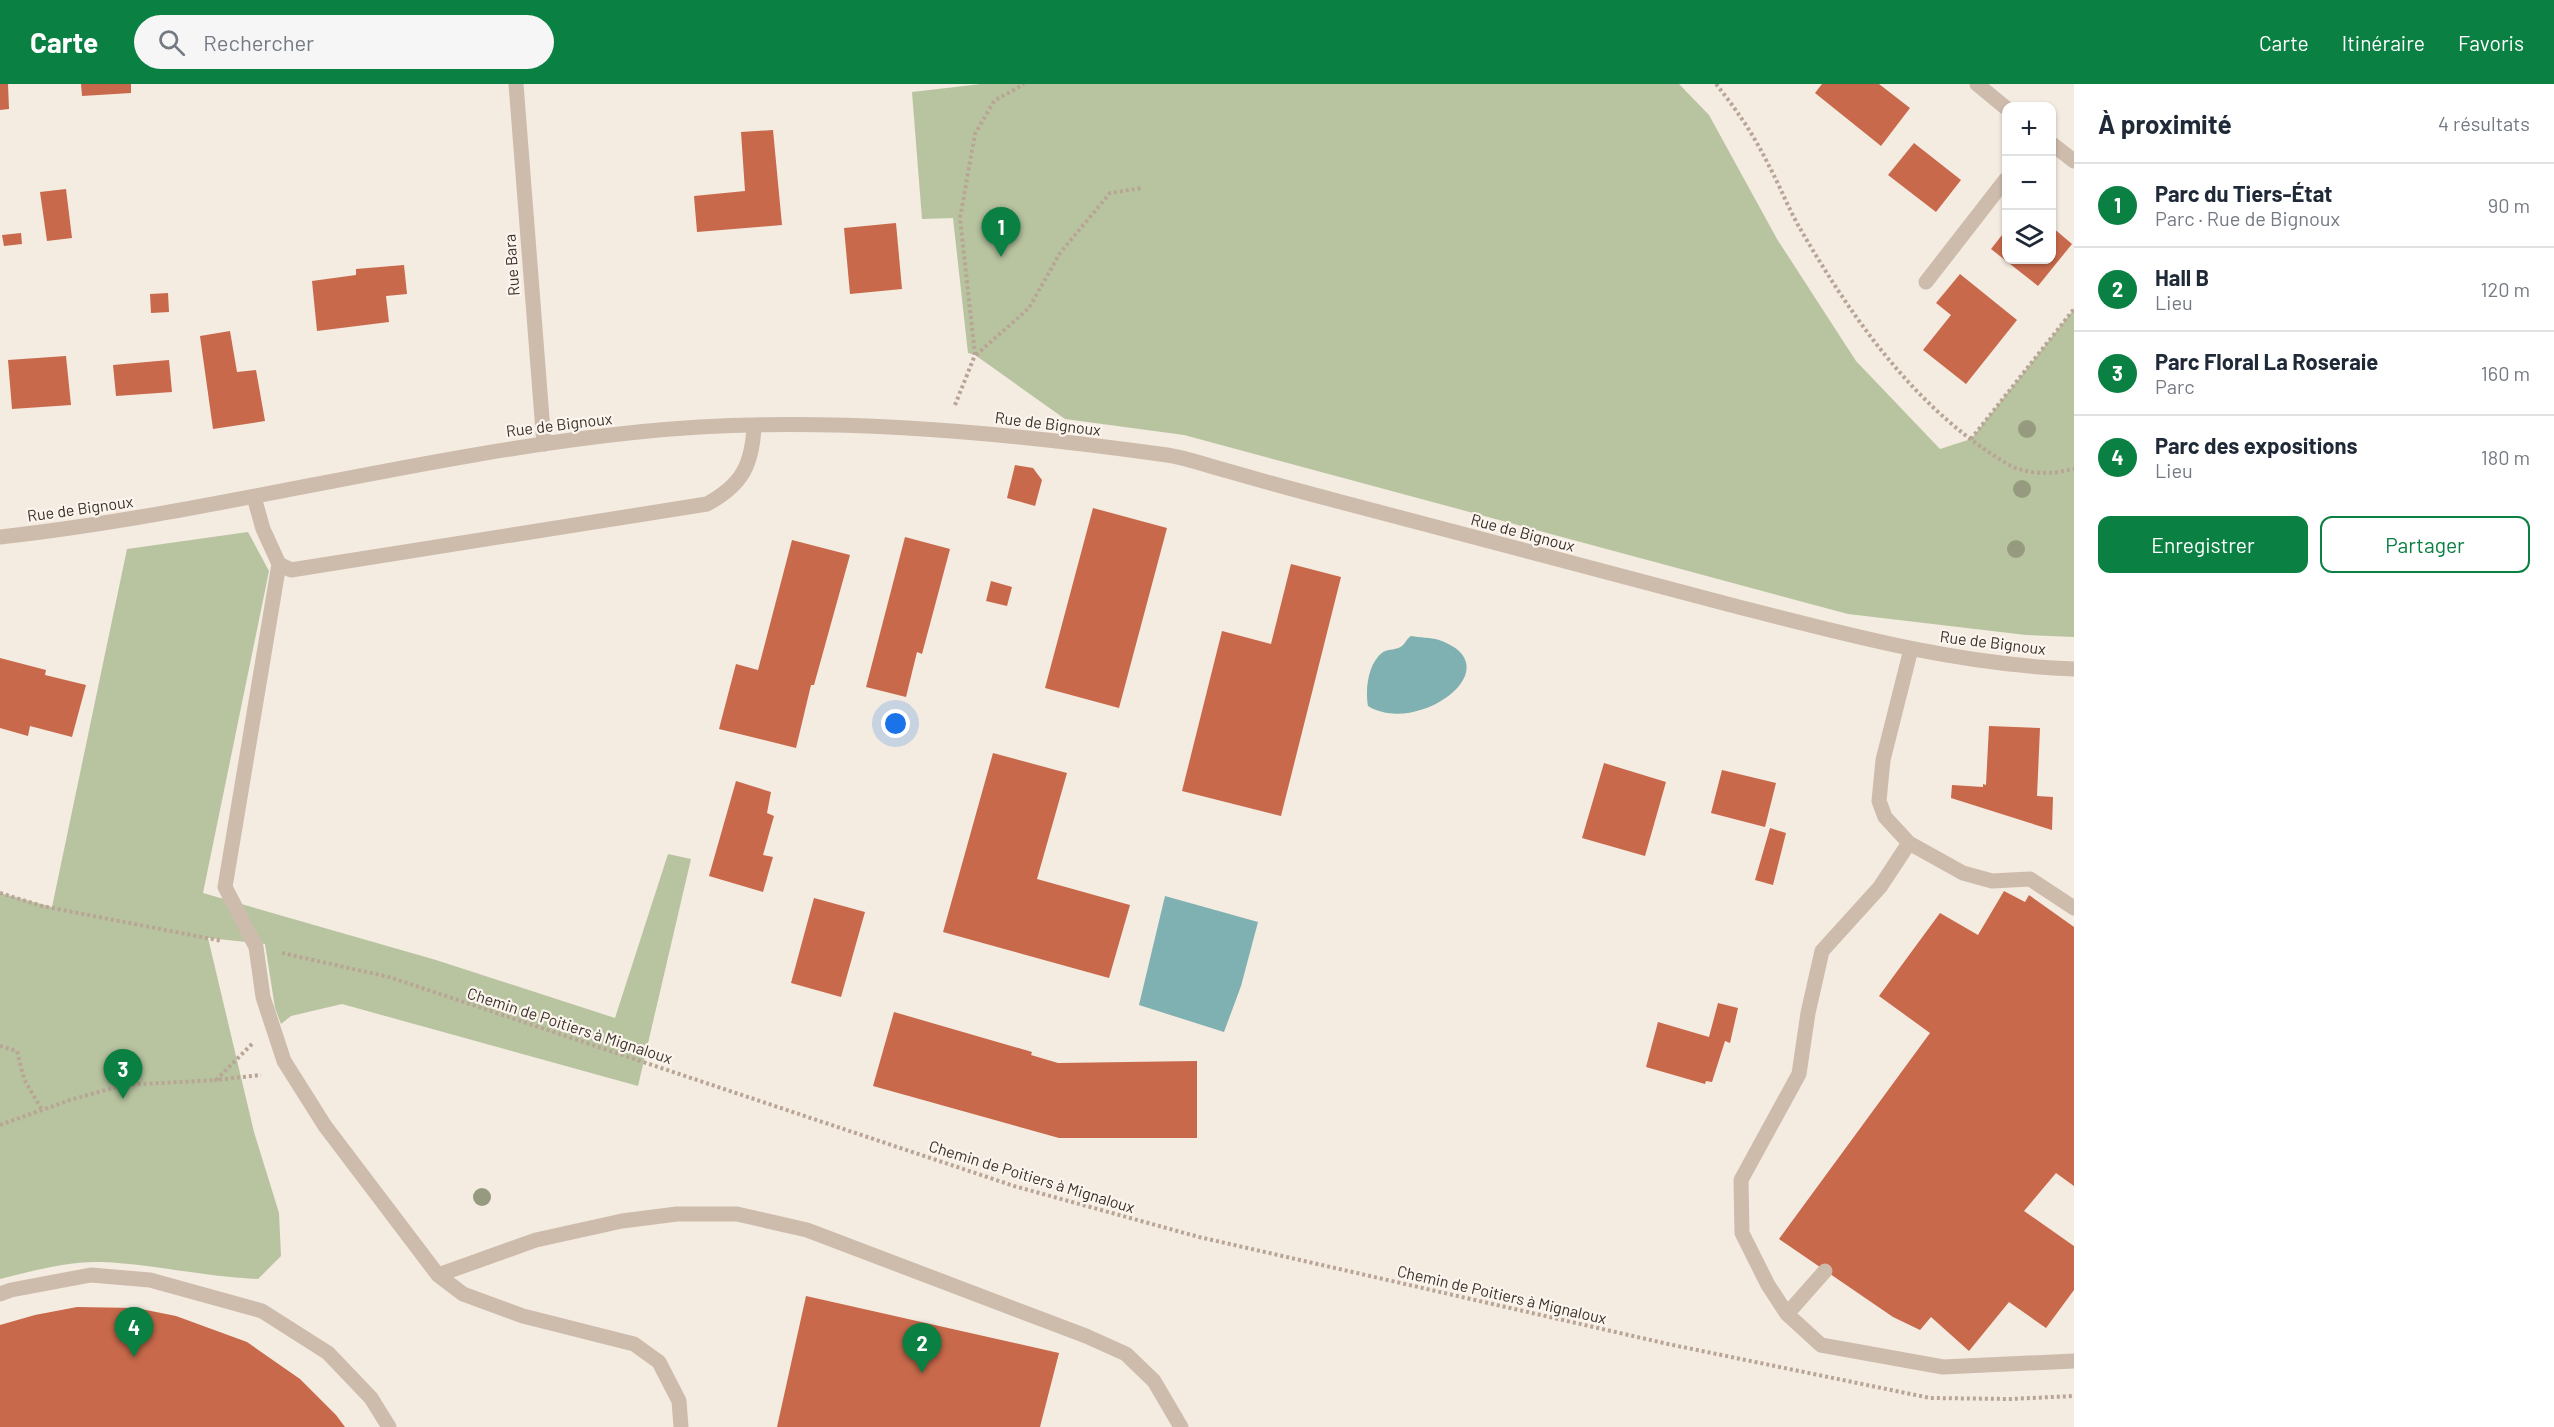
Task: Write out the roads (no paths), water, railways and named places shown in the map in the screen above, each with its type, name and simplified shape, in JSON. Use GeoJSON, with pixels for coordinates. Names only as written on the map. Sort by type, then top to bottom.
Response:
{"type":"FeatureCollection","features":[{"type":"Feature","properties":{"kind":"street","name":"Rue Bara"},"geometry":{"type":"LineString","coordinates":[[516,84],[544,444]]}},
{"type":"Feature","properties":{"kind":"street"},"geometry":{"type":"LineString","coordinates":[[1977,84],[2002,104]]}},
{"type":"Feature","properties":{"kind":"street"},"geometry":{"type":"LineString","coordinates":[[2056,147],[2074,161]]}},
{"type":"Feature","properties":{"kind":"street"},"geometry":{"type":"LineString","coordinates":[[1926,282],[2002,185]]}},
{"type":"Feature","properties":{"kind":"street","name":"Rue de Bignoux"},"geometry":{"type":"LineString","coordinates":[[0,537],[83,528],[254,497],[447,458],[544,444],[698,427],[799,425],[945,431],[1174,456],[1594,569],[1911,649],[1962,658],[2074,669]]}},
{"type":"Feature","properties":{"kind":"street"},"geometry":{"type":"LineString","coordinates":[[279,564],[291,570],[707,504],[728,493],[740,479],[753,452],[754,427]]}},
{"type":"Feature","properties":{"kind":"street"},"geometry":{"type":"LineString","coordinates":[[254,497],[263,529],[279,564],[225,887],[256,947],[263,997],[284,1061],[325,1126],[438,1275],[463,1294],[523,1316],[634,1344],[659,1362],[679,1401],[681,1427]]}},
{"type":"Feature","properties":{"kind":"street"},"geometry":{"type":"LineString","coordinates":[[1911,649],[1883,760],[1878,801],[1885,817],[1910,843],[1963,873],[1992,880],[2030,879],[2074,908]]}},
{"type":"Feature","properties":{"kind":"street"},"geometry":{"type":"LineString","coordinates":[[1910,843],[1880,887],[1822,951],[1808,1013],[1799,1074],[1741,1180],[1742,1233],[1768,1285],[1787,1314],[1821,1345],[1942,1367],[2074,1361]]}},
{"type":"Feature","properties":{"kind":"street"},"geometry":{"type":"LineString","coordinates":[[438,1275],[536,1240],[622,1221],[677,1214],[738,1214],[807,1230],[1075,1332],[1126,1354],[1154,1381],[1181,1427]]}},
{"type":"Feature","properties":{"kind":"street"},"geometry":{"type":"LineString","coordinates":[[1787,1314],[1825,1271]]}},
{"type":"Feature","properties":{"kind":"street"},"geometry":{"type":"LineString","coordinates":[[0,1294],[91,1275],[150,1280],[262,1311],[328,1353],[371,1398],[389,1427]]}},
{"type":"Feature","properties":{"kind":"water"},"geometry":{"type":"Polygon","coordinates":[[[1411,636],[1439,640],[1460,652],[1467,666],[1463,680],[1450,694],[1432,706],[1411,712],[1388,713],[1368,706],[1367,684],[1374,663],[1383,652],[1400,647],[1411,636]]]}},
{"type":"Feature","properties":{"kind":"water"},"geometry":{"type":"Polygon","coordinates":[[[1165,896],[1258,922],[1241,986],[1224,1032],[1139,1005],[1165,896]]]}},
{"type":"Feature","properties":{"kind":"place","name":"Parc du Tiers-État"},"geometry":{"type":"Point","coordinates":[1001,257]}},
{"type":"Feature","properties":{"kind":"place","name":"Parc Floral La Roseraie"},"geometry":{"type":"Point","coordinates":[123,1099]}},
{"type":"Feature","properties":{"kind":"place","name":"Parc des expositions"},"geometry":{"type":"Point","coordinates":[134,1357]}},
{"type":"Feature","properties":{"kind":"place","name":"Hall B"},"geometry":{"type":"Point","coordinates":[922,1373]}}]}
